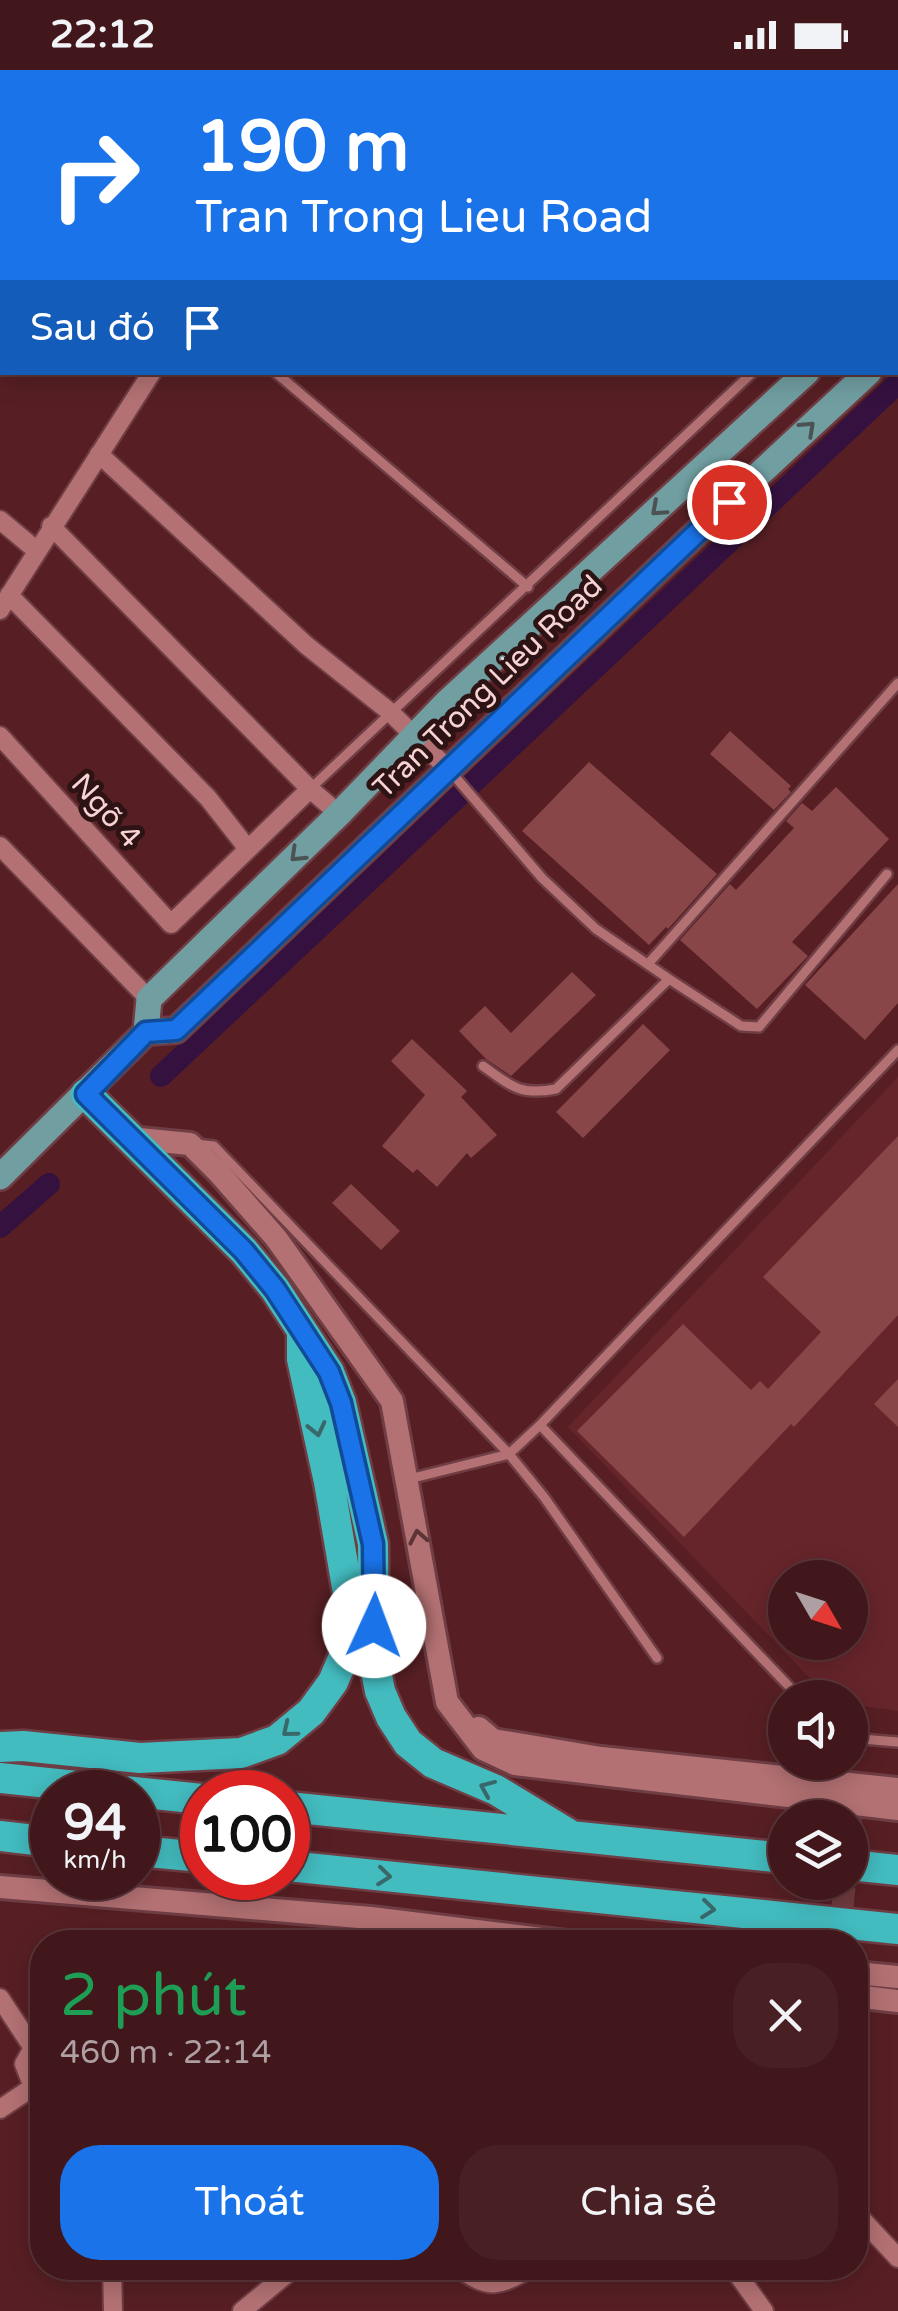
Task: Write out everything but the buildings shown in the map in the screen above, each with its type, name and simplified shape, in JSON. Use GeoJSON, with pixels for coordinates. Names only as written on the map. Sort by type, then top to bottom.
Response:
{"type":"FeatureCollection","features":[{"type":"Feature","properties":{"kind":"highway"},"geometry":{"type":"LineString","coordinates":[[86,1094],[244,1251],[275,1289],[329,1372],[341,1403],[373,1544],[374,1661],[380,1691],[408,1743],[433,1763],[496,1790],[572,1836]]}},
{"type":"Feature","properties":{"kind":"highway"},"geometry":{"type":"LineString","coordinates":[[0,1747],[140,1758],[241,1753],[277,1740],[311,1712],[334,1682],[348,1649],[350,1605],[329,1482],[302,1360],[302,1333]]}},
{"type":"Feature","properties":{"kind":"highway"},"geometry":{"type":"LineString","coordinates":[[0,1778],[180,1797]]}},
{"type":"Feature","properties":{"kind":"highway"},"geometry":{"type":"LineString","coordinates":[[310,1809],[768,1856]]}},
{"type":"Feature","properties":{"kind":"highway"},"geometry":{"type":"LineString","coordinates":[[0,1836],[30,1839]]}},
{"type":"Feature","properties":{"kind":"highway"},"geometry":{"type":"LineString","coordinates":[[868,1867],[898,1870]]}},
{"type":"Feature","properties":{"kind":"highway"},"geometry":{"type":"LineString","coordinates":[[310,1868],[898,1929]]}},
{"type":"Feature","properties":{"kind":"main road","name":"Tran Trong Lieu Road"},"geometry":{"type":"LineString","coordinates":[[149,999],[339,814],[415,734],[804,375]]}},
{"type":"Feature","properties":{"kind":"main road","name":"Tran Trong Lieu Road"},"geometry":{"type":"LineString","coordinates":[[0,1177],[146,1032],[176,1030],[866,375]]}},
{"type":"Feature","properties":{"kind":"main road"},"geometry":{"type":"LineString","coordinates":[[146,1032],[149,999]]}},
{"type":"Feature","properties":{"kind":"street"},"geometry":{"type":"LineString","coordinates":[[150,375],[5,602],[208,798],[248,849],[310,789]]}},
{"type":"Feature","properties":{"kind":"street"},"geometry":{"type":"LineString","coordinates":[[99,454],[306,645],[415,734],[450,771]]}},
{"type":"Feature","properties":{"kind":"street"},"geometry":{"type":"LineString","coordinates":[[0,520],[36,550]]}},
{"type":"Feature","properties":{"kind":"street"},"geometry":{"type":"LineString","coordinates":[[51,526],[339,814]]}},
{"type":"Feature","properties":{"kind":"street","name":"Ngõ 4"},"geometry":{"type":"LineString","coordinates":[[0,736],[170,924],[248,849]]}},
{"type":"Feature","properties":{"kind":"street"},"geometry":{"type":"LineString","coordinates":[[0,846],[7,868],[149,999]]}},
{"type":"Feature","properties":{"kind":"street"},"geometry":{"type":"LineString","coordinates":[[129,1138],[190,1144],[276,1238],[392,1401],[447,1702],[483,1749],[515,1764],[898,1808]]}},
{"type":"Feature","properties":{"kind":"street"},"geometry":{"type":"LineString","coordinates":[[447,1702],[493,1740],[601,1758],[898,1789]]}},
{"type":"Feature","properties":{"kind":"street"},"geometry":{"type":"LineString","coordinates":[[0,1887],[371,1918],[423,1930]]}},
{"type":"Feature","properties":{"kind":"street"},"geometry":{"type":"LineString","coordinates":[[371,1918],[376,1930]]}},
{"type":"Feature","properties":{"kind":"street"},"geometry":{"type":"LineString","coordinates":[[868,1974],[898,1977]]}},
{"type":"Feature","properties":{"kind":"street"},"geometry":{"type":"LineString","coordinates":[[0,1998],[30,2043]]}},
{"type":"Feature","properties":{"kind":"street"},"geometry":{"type":"LineString","coordinates":[[868,1998],[898,2001]]}},
{"type":"Feature","properties":{"kind":"street"},"geometry":{"type":"LineString","coordinates":[[0,2109],[30,2096]]}},
{"type":"Feature","properties":{"kind":"street"},"geometry":{"type":"LineString","coordinates":[[868,2226],[898,2258]]}},
{"type":"Feature","properties":{"kind":"street"},"geometry":{"type":"LineString","coordinates":[[112,2280],[113,2311]]}},
{"type":"Feature","properties":{"kind":"street"},"geometry":{"type":"LineString","coordinates":[[242,2311],[279,2280]]}},
{"type":"Feature","properties":{"kind":"street"},"geometry":{"type":"LineString","coordinates":[[475,2280],[502,2285],[511,2280]]}},
{"type":"Feature","properties":{"kind":"street"},"geometry":{"type":"LineString","coordinates":[[742,2280],[764,2311]]}},
{"type":"Feature","properties":{"kind":"lane"},"geometry":{"type":"LineString","coordinates":[[279,375],[528,587]]}},
{"type":"Feature","properties":{"kind":"lane"},"geometry":{"type":"LineString","coordinates":[[310,789],[750,375]]}},
{"type":"Feature","properties":{"kind":"lane"},"geometry":{"type":"LineString","coordinates":[[498,616],[519,636]]}},
{"type":"Feature","properties":{"kind":"lane"},"geometry":{"type":"LineString","coordinates":[[648,964],[898,683]]}},
{"type":"Feature","properties":{"kind":"lane"},"geometry":{"type":"LineString","coordinates":[[450,771],[542,878],[596,928],[741,1026],[759,1027],[887,874]]}},
{"type":"Feature","properties":{"kind":"lane"},"geometry":{"type":"LineString","coordinates":[[483,1066],[513,1088],[531,1094],[556,1089],[669,979]]}},
{"type":"Feature","properties":{"kind":"lane"},"geometry":{"type":"LineString","coordinates":[[407,1480],[508,1454],[540,1426],[898,1050]]}},
{"type":"Feature","properties":{"kind":"lane"},"geometry":{"type":"LineString","coordinates":[[190,1144],[214,1146],[508,1454],[544,1497],[658,1658]]}},
{"type":"Feature","properties":{"kind":"lane"},"geometry":{"type":"LineString","coordinates":[[540,1426],[783,1680]]}},
{"type":"Feature","properties":{"kind":"lane"},"geometry":{"type":"LineString","coordinates":[[868,1739],[898,1742]]}},
{"type":"Feature","properties":{"kind":"shaded area"},"geometry":{"type":"Polygon","coordinates":[[[898,1077],[898,1711],[868,1707],[868,1680],[812,1680],[792,1660],[868,1660],[868,1560],[768,1560],[768,1635],[568,1427],[898,1077]]]}},
{"type":"Feature","properties":{"kind":"waterway"},"geometry":{"type":"LineString","coordinates":[[161,1076],[898,383]]}},
{"type":"Feature","properties":{"kind":"waterway"},"geometry":{"type":"LineString","coordinates":[[0,1227],[49,1184]]}},
{"type":"Feature","properties":{"kind":"tunnel"},"geometry":{"type":"LineString","coordinates":[[840,1930],[843,1900]]}},
{"type":"Feature","properties":{"kind":"route"},"geometry":{"type":"LineString","coordinates":[[374,1626],[373,1544],[341,1403],[329,1372],[275,1289],[244,1251],[86,1094],[146,1032],[176,1030],[729,502]]}}]}
